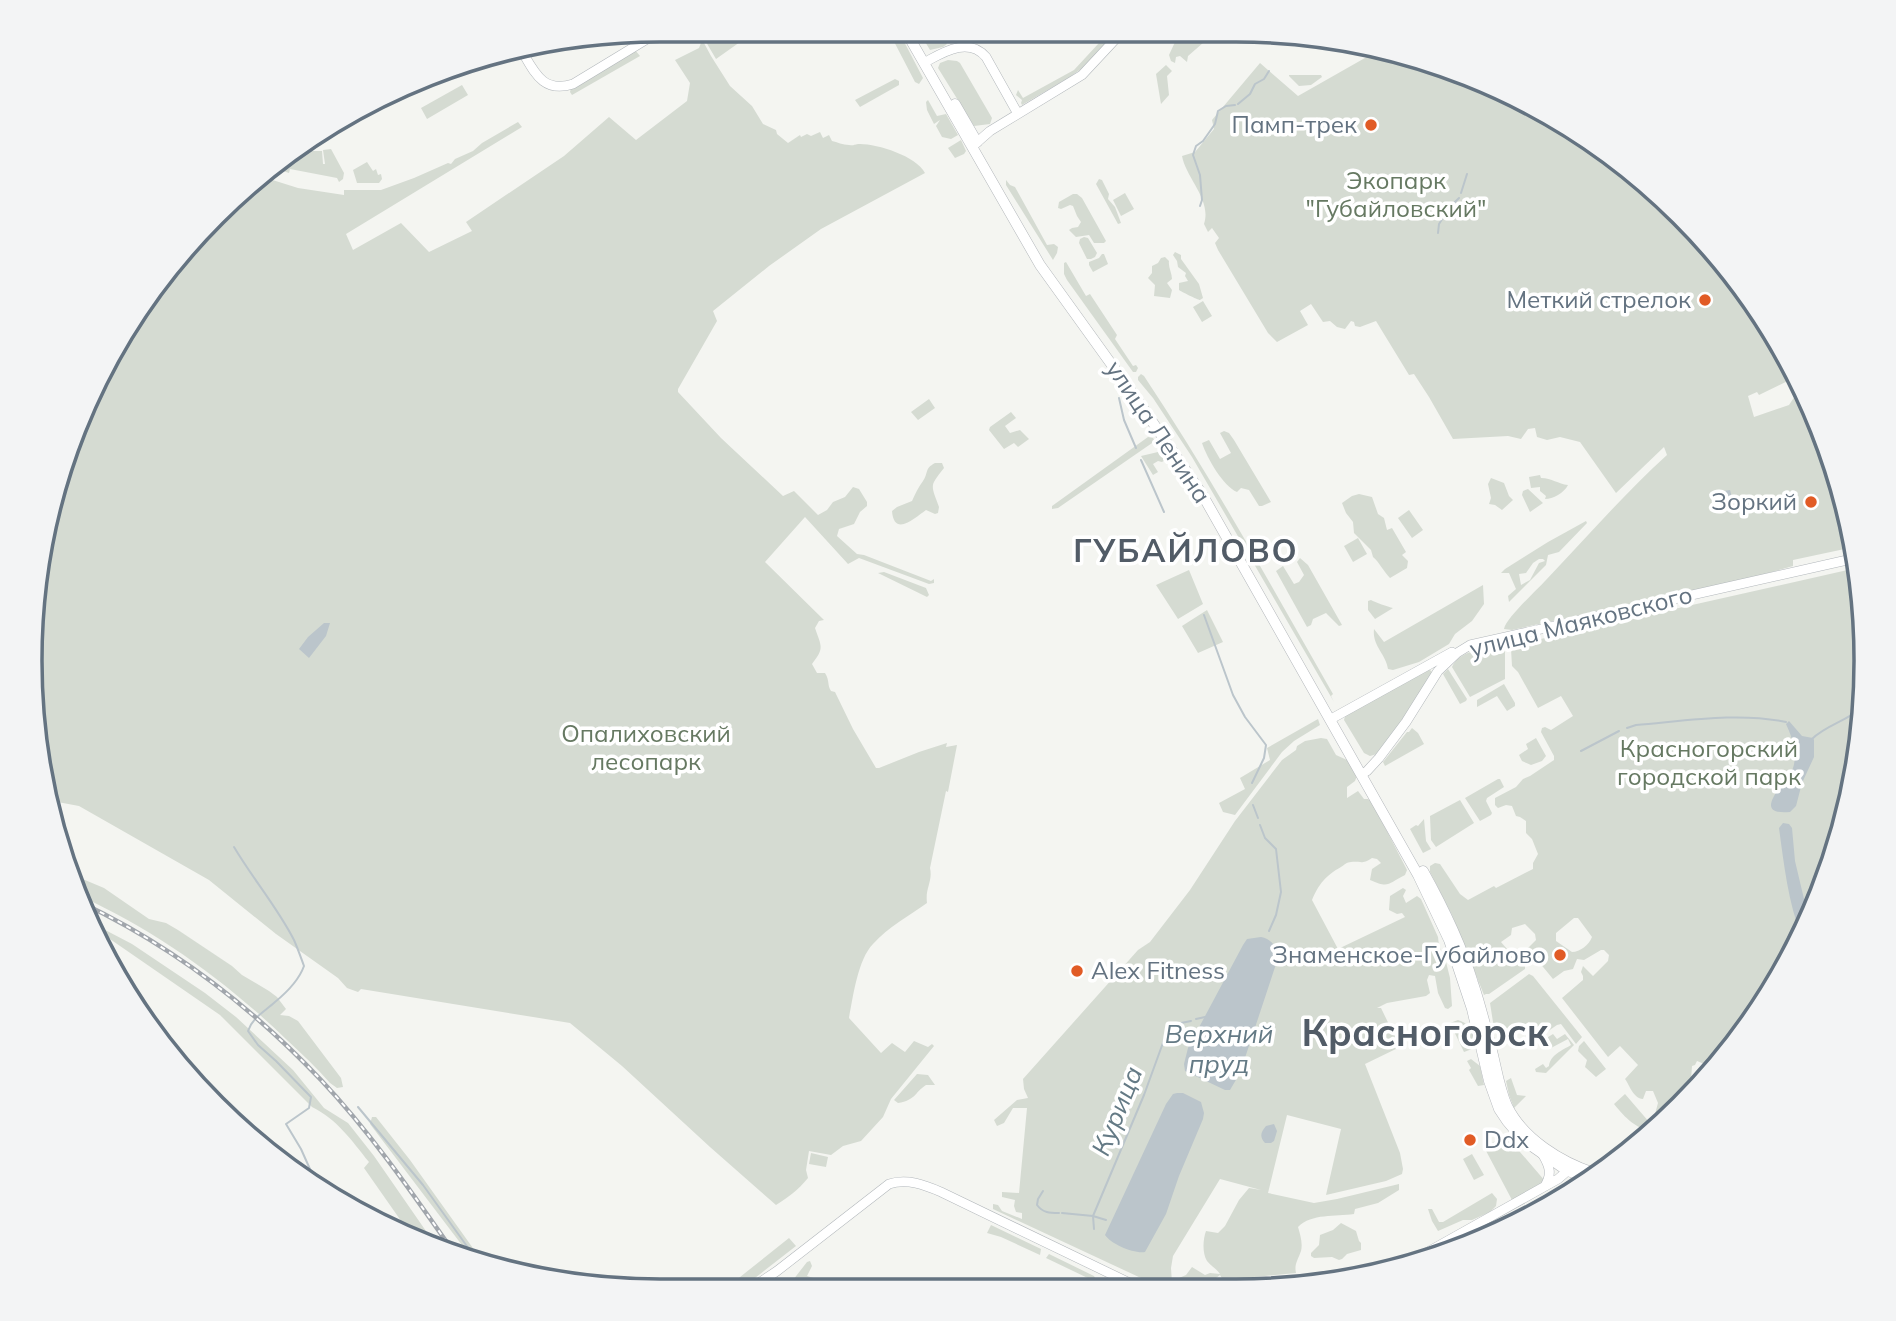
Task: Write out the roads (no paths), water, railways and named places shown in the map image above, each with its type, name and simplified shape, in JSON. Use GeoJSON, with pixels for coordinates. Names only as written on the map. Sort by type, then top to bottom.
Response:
{"type":"FeatureCollection","features":[{"type":"Feature","properties":{"kind":"main road","name":"улица Ленина"},"geometry":{"type":"LineString","coordinates":[[912,42],[975,144]]}},
{"type":"Feature","properties":{"kind":"main road","name":"улица Ленина"},"geometry":{"type":"LineString","coordinates":[[919,42],[1040,265],[1202,494],[1364,772],[1449,940],[1492,1073]]}},
{"type":"Feature","properties":{"kind":"main road"},"geometry":{"type":"LineString","coordinates":[[1492,1073],[1496,1101],[1504,1117],[1523,1140],[1580,1174]]}},
{"type":"Feature","properties":{"kind":"main road"},"geometry":{"type":"LineString","coordinates":[[1492,1073],[1517,1122],[1568,1167],[1585,1171]]}},
{"type":"Feature","properties":{"kind":"street"},"geometry":{"type":"LineString","coordinates":[[526,57],[545,83],[553,87],[564,87],[641,42]]}},
{"type":"Feature","properties":{"kind":"street"},"geometry":{"type":"LineString","coordinates":[[975,144],[1082,75],[1113,42]]}},
{"type":"Feature","properties":{"kind":"street"},"geometry":{"type":"LineString","coordinates":[[929,60],[961,47],[980,50],[1018,114]]}},
{"type":"Feature","properties":{"kind":"street","name":"улица Маяковского"},"geometry":{"type":"LineString","coordinates":[[1364,772],[1408,719],[1435,676],[1452,658],[1470,645],[1846,560]]}},
{"type":"Feature","properties":{"kind":"street"},"geometry":{"type":"LineString","coordinates":[[1333,717],[1470,645]]}},
{"type":"Feature","properties":{"kind":"street"},"geometry":{"type":"LineString","coordinates":[[1427,666],[1432,667],[1435,676]]}},
{"type":"Feature","properties":{"kind":"street"},"geometry":{"type":"LineString","coordinates":[[1542,1153],[1550,1170],[1545,1186]]}},
{"type":"Feature","properties":{"kind":"street"},"geometry":{"type":"LineString","coordinates":[[1444,1242],[1558,1179],[1568,1167]]}},
{"type":"Feature","properties":{"kind":"street"},"geometry":{"type":"LineString","coordinates":[[764,1279],[889,1184],[902,1181],[929,1187],[1121,1279]]}},
{"type":"Feature","properties":{"kind":"water"},"geometry":{"type":"Polygon","coordinates":[[[1730,490],[1735,509],[1721,512],[1717,492],[1730,490]]]}},
{"type":"Feature","properties":{"kind":"water"},"geometry":{"type":"Polygon","coordinates":[[[324,623],[330,623],[326,636],[309,658],[299,649],[324,623]]]}},
{"type":"Feature","properties":{"kind":"water"},"geometry":{"type":"Polygon","coordinates":[[[1789,721],[1802,736],[1813,738],[1814,757],[1802,783],[1796,806],[1790,812],[1778,812],[1772,809],[1771,803],[1793,768],[1795,757],[1794,745],[1786,724],[1789,721]]]}},
{"type":"Feature","properties":{"kind":"water"},"geometry":{"type":"Polygon","coordinates":[[[1783,823],[1792,828],[1795,861],[1805,902],[1796,920],[1790,897],[1779,828],[1783,823]]]}},
{"type":"Feature","properties":{"kind":"water","name":"Верхний пруд"},"geometry":{"type":"Polygon","coordinates":[[[1261,937],[1273,944],[1278,958],[1240,1073],[1230,1090],[1225,1090],[1185,1071],[1184,1064],[1188,1048],[1243,945],[1247,939],[1261,937]]]}},
{"type":"Feature","properties":{"kind":"water"},"geometry":{"type":"Polygon","coordinates":[[[1183,1093],[1201,1102],[1203,1119],[1166,1214],[1145,1252],[1129,1250],[1112,1242],[1105,1235],[1166,1104],[1173,1094],[1183,1093]]]}},
{"type":"Feature","properties":{"kind":"water"},"geometry":{"type":"Polygon","coordinates":[[[1274,1124],[1277,1131],[1274,1141],[1265,1143],[1262,1132],[1266,1126],[1274,1124]]]}},
{"type":"Feature","properties":{"kind":"waterway","name":"Курица"},"geometry":{"type":"LineString","coordinates":[[1238,104],[1269,71]]}},
{"type":"Feature","properties":{"kind":"waterway","name":"Курица"},"geometry":{"type":"LineString","coordinates":[[1200,206],[1200,175],[1193,155],[1196,146],[1215,124],[1218,111],[1235,105]]}},
{"type":"Feature","properties":{"kind":"waterway"},"geometry":{"type":"LineString","coordinates":[[1461,193],[1467,174]]}},
{"type":"Feature","properties":{"kind":"waterway"},"geometry":{"type":"LineString","coordinates":[[1450,207],[1459,198]]}},
{"type":"Feature","properties":{"kind":"waterway"},"geometry":{"type":"LineString","coordinates":[[1438,233],[1439,224],[1446,213]]}},
{"type":"Feature","properties":{"kind":"waterway","name":"Курица"},"geometry":{"type":"LineString","coordinates":[[1119,398],[1124,420],[1136,448]]}},
{"type":"Feature","properties":{"kind":"waterway","name":"Курица"},"geometry":{"type":"LineString","coordinates":[[1141,460],[1164,512]]}},
{"type":"Feature","properties":{"kind":"waterway","name":"Курица"},"geometry":{"type":"LineString","coordinates":[[1204,615],[1233,695],[1245,717],[1266,745],[1264,758],[1252,783]]}},
{"type":"Feature","properties":{"kind":"waterway"},"geometry":{"type":"LineString","coordinates":[[1812,739],[1852,714]]}},
{"type":"Feature","properties":{"kind":"waterway"},"geometry":{"type":"LineString","coordinates":[[1627,728],[1636,725],[1730,718],[1786,722]]}},
{"type":"Feature","properties":{"kind":"waterway"},"geometry":{"type":"LineString","coordinates":[[1581,751],[1619,731]]}},
{"type":"Feature","properties":{"kind":"waterway","name":"Курица"},"geometry":{"type":"LineString","coordinates":[[1253,805],[1258,818]]}},
{"type":"Feature","properties":{"kind":"waterway","name":"Курица"},"geometry":{"type":"LineString","coordinates":[[1260,825],[1265,838],[1276,849],[1281,892],[1269,931]]}},
{"type":"Feature","properties":{"kind":"waterway"},"geometry":{"type":"LineString","coordinates":[[234,847],[287,928],[304,966],[292,986],[256,1018],[248,1031],[258,1045],[311,1097],[309,1108],[286,1124],[311,1170]]}},
{"type":"Feature","properties":{"kind":"waterway","name":"Курица"},"geometry":{"type":"LineString","coordinates":[[1196,1019],[1205,1017]]}},
{"type":"Feature","properties":{"kind":"waterway","name":"Курица"},"geometry":{"type":"LineString","coordinates":[[1094,1229],[1093,1216],[1144,1095],[1168,1029],[1171,1025],[1191,1021]]}},
{"type":"Feature","properties":{"kind":"waterway"},"geometry":{"type":"LineString","coordinates":[[358,1107],[423,1185],[468,1248]]}},
{"type":"Feature","properties":{"kind":"waterway"},"geometry":{"type":"LineString","coordinates":[[1043,1191],[1038,1199],[1039,1208],[1050,1213],[1059,1213]]}},
{"type":"Feature","properties":{"kind":"waterway"},"geometry":{"type":"LineString","coordinates":[[1062,1213],[1106,1220]]}},
{"type":"Feature","properties":{"kind":"railway"},"geometry":{"type":"LineString","coordinates":[[95,910],[148,939],[210,981],[295,1053],[374,1143],[445,1240]]}},
{"type":"Feature","properties":{"kind":"place","name":"Памп-трек"},"geometry":{"type":"Point","coordinates":[1371,125]}},
{"type":"Feature","properties":{"kind":"place","name":"Меткий стрелок"},"geometry":{"type":"Point","coordinates":[1705,300]}},
{"type":"Feature","properties":{"kind":"place","name":"Зоркий"},"geometry":{"type":"Point","coordinates":[1811,502]}},
{"type":"Feature","properties":{"kind":"place","name":"Знаменское-Губайлово"},"geometry":{"type":"Point","coordinates":[1560,955]}},
{"type":"Feature","properties":{"kind":"place","name":"Alex Fitness"},"geometry":{"type":"Point","coordinates":[1077,971]}},
{"type":"Feature","properties":{"kind":"place","name":"Ddx"},"geometry":{"type":"Point","coordinates":[1470,1140]}},
{"type":"Feature","properties":{"kind":"district","name":"ГУБАЙЛОВО"},"geometry":{"type":"Point","coordinates":[1186,551]}},
{"type":"Feature","properties":{"kind":"district","name":"Красногорск"},"geometry":{"type":"Point","coordinates":[1425,1033]}},
{"type":"Feature","properties":{"kind":"park label","name":"Экопарк \"Губайловский\""},"geometry":{"type":"Point","coordinates":[1396,195]}},
{"type":"Feature","properties":{"kind":"park label","name":"Опалиховский лесопарк"},"geometry":{"type":"Point","coordinates":[646,748]}},
{"type":"Feature","properties":{"kind":"park label","name":"Красногорский городской парк"},"geometry":{"type":"Point","coordinates":[1709,763]}}]}
